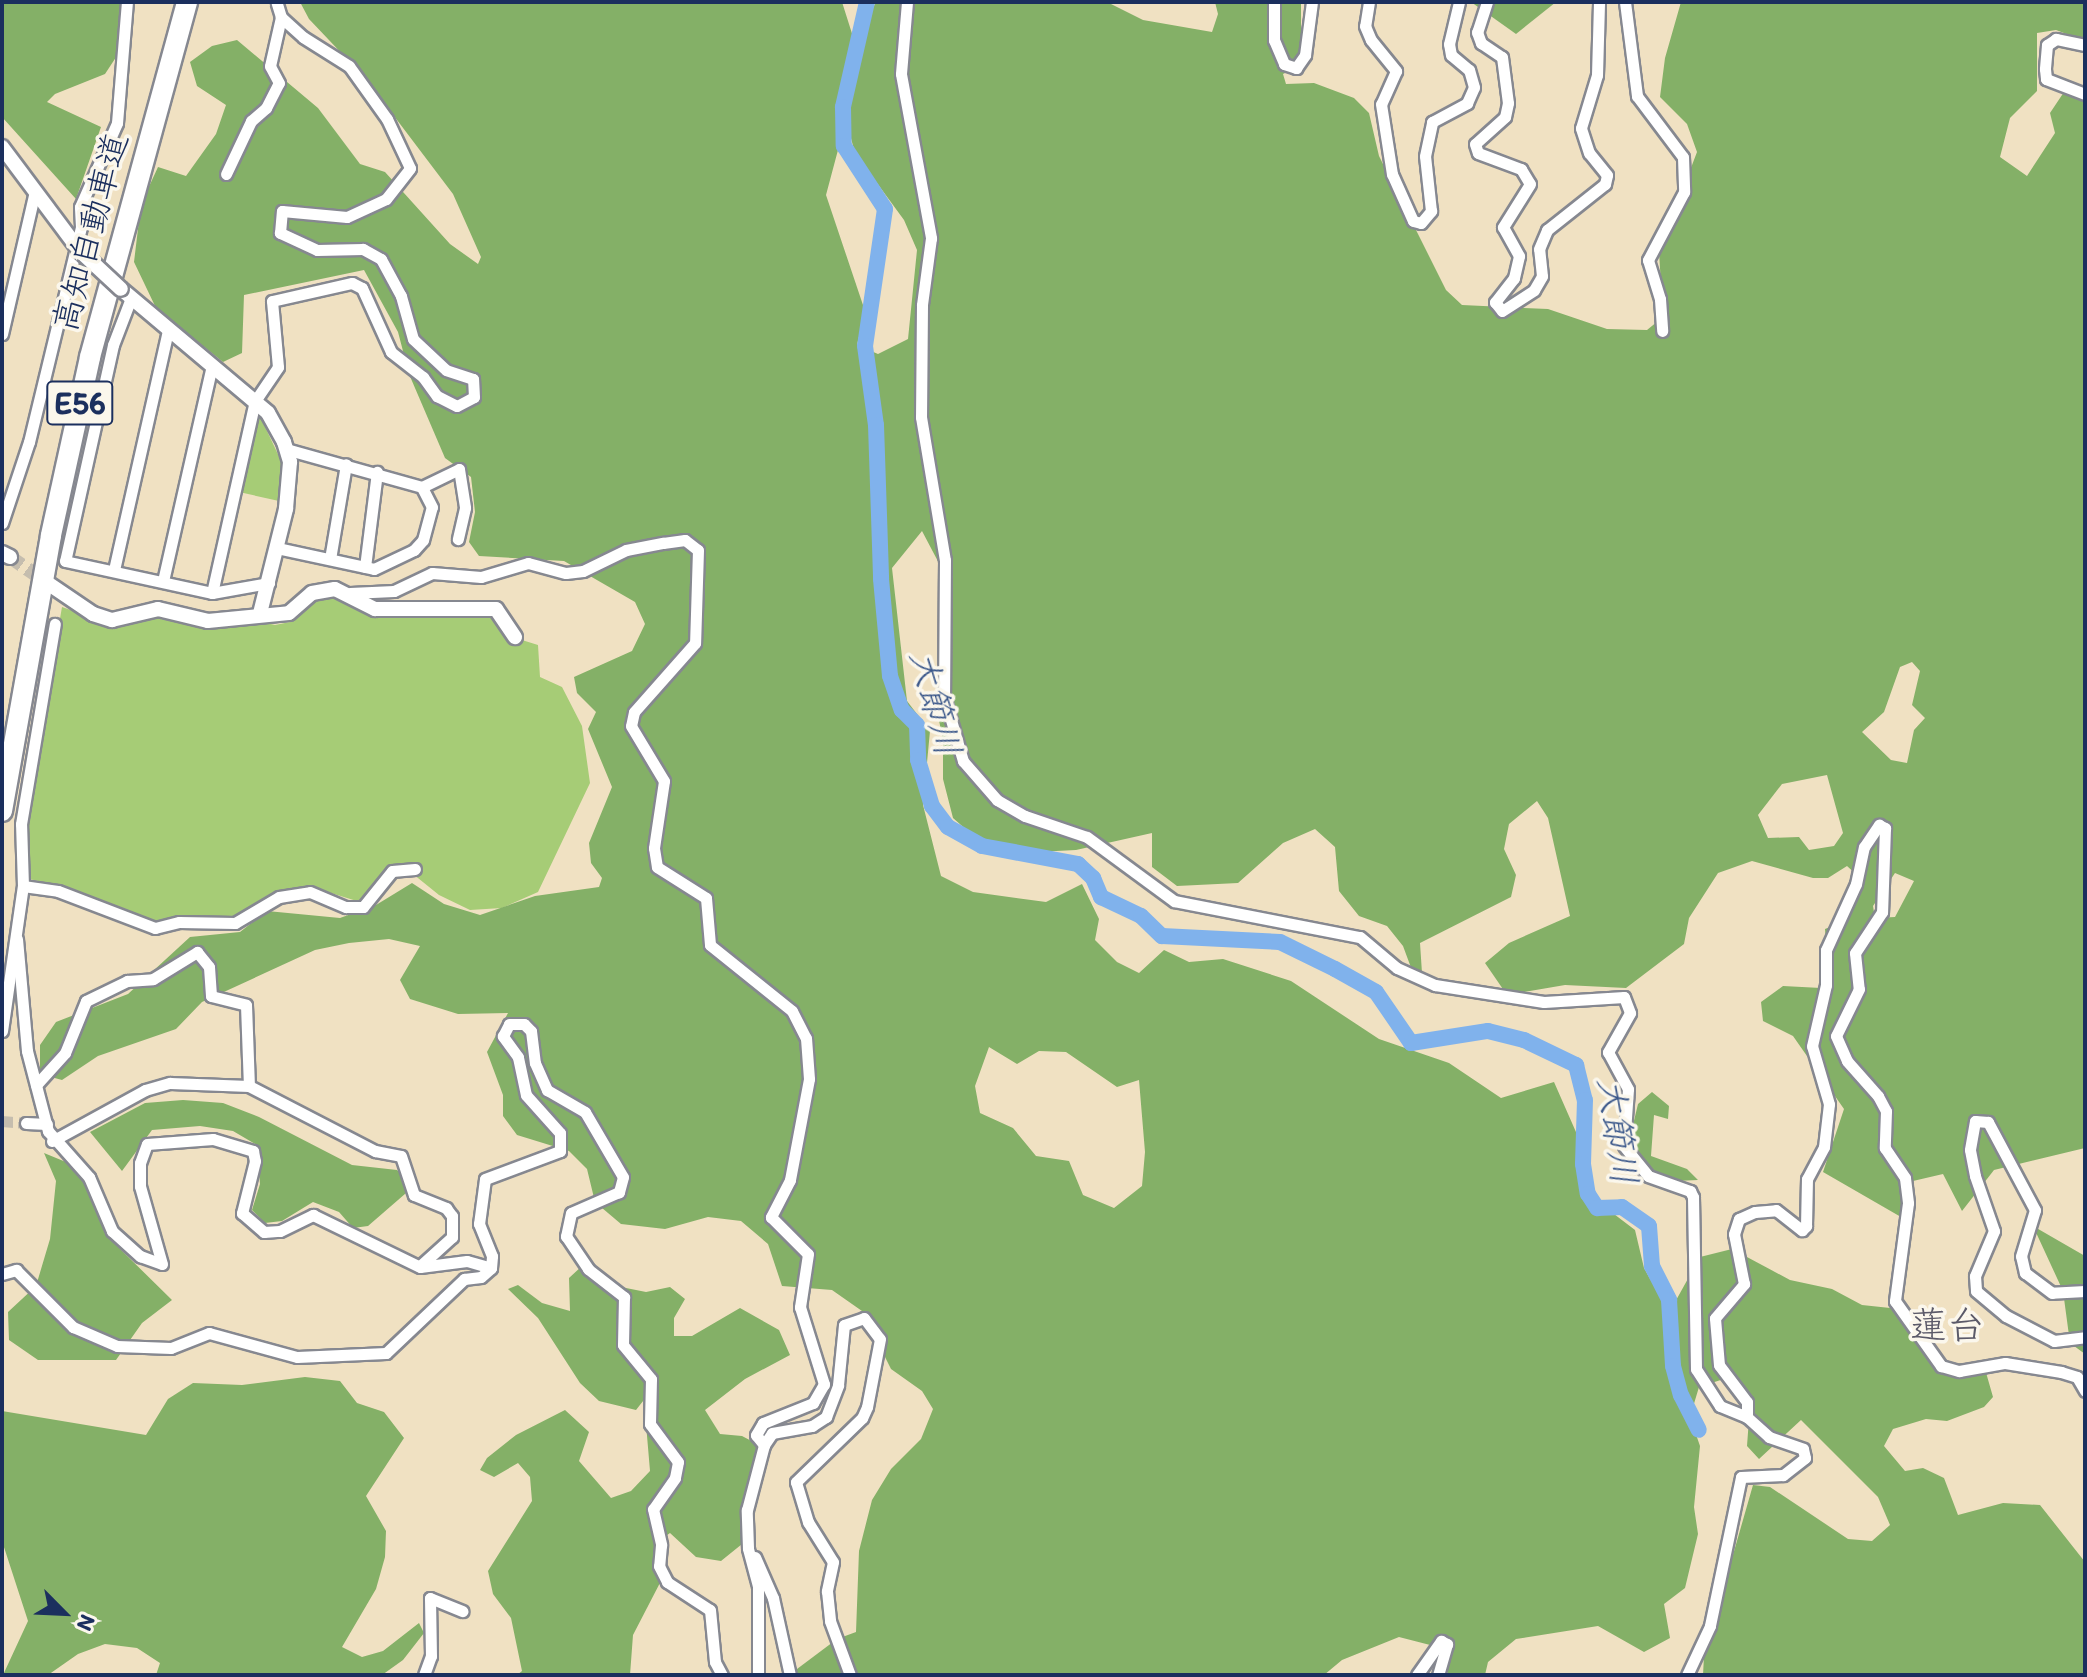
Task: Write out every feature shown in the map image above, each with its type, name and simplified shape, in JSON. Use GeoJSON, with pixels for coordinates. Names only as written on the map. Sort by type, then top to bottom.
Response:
{"type":"FeatureCollection","features":[{"type":"Feature","properties":{"kind":"highway","name":"E56"},"geometry":{"type":"LineString","coordinates":[[2,761],[79,360],[178,2]]}},
{"type":"Feature","properties":{"kind":"highway","name":"高知自動車道"},"geometry":{"type":"LineString","coordinates":[[2,811],[81,397],[187,2]]}},
{"type":"Feature","properties":{"kind":"street"},"geometry":{"type":"LineString","coordinates":[[3,515],[29,442],[81,227],[80,207],[117,123],[127,2]]}},
{"type":"Feature","properties":{"kind":"street"},"geometry":{"type":"LineString","coordinates":[[907,2],[901,74],[931,238],[922,305],[921,417],[945,560],[944,696],[963,761],[997,800],[1025,816],[1087,837],[1174,901],[1360,937],[1397,968],[1435,985],[1544,1002],[1624,997],[1630,1013],[1608,1052],[1628,1089],[1624,1146],[1648,1176],[1690,1191],[1693,1197],[1696,1369],[1720,1406],[1747,1417],[1769,1437],[1803,1449],[1805,1458],[1783,1475],[1741,1477],[1710,1626],[1687,1675]]}},
{"type":"Feature","properties":{"kind":"street"},"geometry":{"type":"LineString","coordinates":[[1274,2],[1274,40],[1284,64],[1296,68],[1305,55],[1312,2]]}},
{"type":"Feature","properties":{"kind":"street"},"geometry":{"type":"LineString","coordinates":[[1369,2],[1365,26],[1371,40],[1396,71],[1381,104],[1392,174],[1413,221],[1421,223],[1431,211],[1425,156],[1432,122],[1467,103],[1474,87],[1469,70],[1451,55],[1449,44],[1459,2]]}},
{"type":"Feature","properties":{"kind":"street"},"geometry":{"type":"LineString","coordinates":[[1487,2],[1477,32],[1481,43],[1502,57],[1508,103],[1505,117],[1475,144],[1478,153],[1521,169],[1530,184],[1503,227],[1519,256],[1514,278],[1495,302],[1502,311],[1534,290],[1542,276],[1539,249],[1547,230],[1588,200],[1607,175],[1589,153],[1581,128],[1597,75],[1599,2]]}},
{"type":"Feature","properties":{"kind":"street"},"geometry":{"type":"LineString","coordinates":[[1625,2],[1637,96],[1683,157],[1684,192],[1648,260],[1660,299],[1662,331]]}},
{"type":"Feature","properties":{"kind":"street"},"geometry":{"type":"LineString","coordinates":[[226,174],[251,121],[266,108],[279,83],[270,66],[281,17],[277,4]]}},
{"type":"Feature","properties":{"kind":"street"},"geometry":{"type":"LineString","coordinates":[[212,593],[255,401],[278,367],[272,301],[352,283],[362,288],[391,352],[423,377],[437,396],[457,406],[474,397],[473,379],[446,370],[413,339],[401,296],[381,259],[363,249],[317,250],[280,233],[282,211],[347,217],[386,199],[410,168],[387,119],[349,66],[281,17]]}},
{"type":"Feature","properties":{"kind":"street"},"geometry":{"type":"LineString","coordinates":[[2085,45],[2056,39],[2047,45],[2045,69],[2046,79],[2085,94]]}},
{"type":"Feature","properties":{"kind":"street"},"geometry":{"type":"LineString","coordinates":[[2,147],[76,246],[168,331],[268,413],[290,462],[277,548],[260,613]]}},
{"type":"Feature","properties":{"kind":"street"},"geometry":{"type":"LineString","coordinates":[[2,334],[5,309],[35,191]]}},
{"type":"Feature","properties":{"kind":"street"},"geometry":{"type":"LineString","coordinates":[[126,294],[65,561],[212,593],[269,583]]}},
{"type":"Feature","properties":{"kind":"street"},"geometry":{"type":"LineString","coordinates":[[114,570],[168,331]]}},
{"type":"Feature","properties":{"kind":"street"},"geometry":{"type":"LineString","coordinates":[[163,581],[212,365]]}},
{"type":"Feature","properties":{"kind":"street"},"geometry":{"type":"LineString","coordinates":[[286,449],[422,487],[459,469],[465,508],[458,539]]}},
{"type":"Feature","properties":{"kind":"street"},"geometry":{"type":"LineString","coordinates":[[330,559],[346,464]]}},
{"type":"Feature","properties":{"kind":"street"},"geometry":{"type":"LineString","coordinates":[[365,567],[377,472]]}},
{"type":"Feature","properties":{"kind":"street"},"geometry":{"type":"LineString","coordinates":[[277,548],[374,569],[423,540],[432,507],[422,487]]}},
{"type":"Feature","properties":{"kind":"street"},"geometry":{"type":"LineString","coordinates":[[46,582],[101,618],[136,618],[158,609],[208,621],[260,613],[289,613],[319,590],[350,593],[394,591],[432,573],[481,577],[528,563],[566,573],[583,571],[626,550],[663,543],[685,540],[698,550],[695,643],[634,712],[631,726],[664,781],[654,848],[657,867],[706,898],[710,945],[792,1011],[806,1038],[809,1079],[790,1180],[771,1217],[808,1254],[800,1307],[824,1384],[813,1403],[763,1423],[756,1435],[764,1445]]}},
{"type":"Feature","properties":{"kind":"street"},"geometry":{"type":"LineString","coordinates":[[350,593],[375,609],[496,609],[515,637]]}},
{"type":"Feature","properties":{"kind":"street"},"geometry":{"type":"LineString","coordinates":[[2,1031],[23,886],[21,824],[55,624]]}},
{"type":"Feature","properties":{"kind":"street"},"geometry":{"type":"LineString","coordinates":[[1747,1417],[1747,1402],[1719,1365],[1715,1318],[1744,1284],[1734,1234],[1739,1219],[1755,1212],[1776,1210],[1802,1230],[1806,1226],[1807,1179],[1824,1147],[1829,1104],[1812,1046],[1826,985],[1826,950],[1856,884],[1864,847],[1879,825],[1885,828],[1882,912],[1855,953],[1859,989],[1836,1036],[1847,1061],[1878,1096],[1886,1111],[1885,1148],[1905,1178],[1908,1203],[1895,1301],[1941,1366],[1959,1371],[2005,1363],[2061,1372],[2077,1377],[2085,1391]]}},
{"type":"Feature","properties":{"kind":"street"},"geometry":{"type":"LineString","coordinates":[[23,886],[58,891],[155,928],[179,922],[235,923],[279,897],[301,893],[318,893],[346,907],[363,907],[392,871],[415,869]]}},
{"type":"Feature","properties":{"kind":"street"},"geometry":{"type":"LineString","coordinates":[[17,939],[25,1036],[52,1141],[89,1177],[112,1231],[155,1266],[162,1264],[160,1251],[140,1186],[140,1163],[147,1144],[213,1139],[253,1151],[245,1221],[264,1232],[280,1231],[313,1215],[420,1267],[467,1261],[491,1268]]}},
{"type":"Feature","properties":{"kind":"street"},"geometry":{"type":"LineString","coordinates":[[36,1085],[65,1053],[86,1001],[127,981],[153,979],[197,952],[209,967],[211,996],[246,1005],[249,1086]]}},
{"type":"Feature","properties":{"kind":"street"},"geometry":{"type":"LineString","coordinates":[[2,1274],[16,1270],[73,1327],[117,1346],[171,1348],[209,1333],[297,1357],[386,1353],[464,1279],[481,1277],[491,1268],[492,1256],[479,1224],[485,1179],[501,1168],[553,1156],[562,1145],[556,1128],[526,1095],[518,1057],[503,1036],[506,1026],[520,1023],[531,1031],[535,1063],[547,1090],[588,1115],[623,1177],[619,1192],[571,1213],[566,1236],[588,1269],[624,1297],[623,1345],[651,1379],[650,1424],[678,1462],[675,1478],[653,1509],[661,1545],[659,1566],[667,1582],[710,1610],[715,1662],[722,1675]]}},
{"type":"Feature","properties":{"kind":"street"},"geometry":{"type":"LineString","coordinates":[[52,1141],[145,1090],[170,1083],[249,1086],[375,1151],[401,1156],[414,1195],[446,1208],[452,1216],[452,1237],[420,1267]]}},
{"type":"Feature","properties":{"kind":"street"},"geometry":{"type":"LineString","coordinates":[[2085,1291],[2052,1293],[2025,1273],[2021,1256],[2035,1210],[1988,1122],[1975,1121],[1970,1150],[1975,1176],[1994,1231],[1975,1276],[1976,1291],[2006,1316],[2054,1341],[2085,1337]]}},
{"type":"Feature","properties":{"kind":"street"},"geometry":{"type":"LineString","coordinates":[[26,1123],[47,1124]]}},
{"type":"Feature","properties":{"kind":"street"},"geometry":{"type":"LineString","coordinates":[[758,1675],[754,1666],[758,1586],[748,1548],[747,1510],[764,1445],[772,1433],[812,1426],[826,1417],[838,1385],[844,1325],[864,1318],[880,1339],[867,1407],[862,1418],[796,1482],[808,1522],[832,1557],[830,1621],[850,1675]]}},
{"type":"Feature","properties":{"kind":"street"},"geometry":{"type":"LineString","coordinates":[[748,1548],[773,1598],[790,1675]]}},
{"type":"Feature","properties":{"kind":"street"},"geometry":{"type":"LineString","coordinates":[[424,1675],[431,1656],[430,1598],[462,1611]]}},
{"type":"Feature","properties":{"kind":"street"},"geometry":{"type":"LineString","coordinates":[[1417,1675],[1441,1641],[1447,1644],[1438,1675]]}},
{"type":"Feature","properties":{"kind":"green space"},"geometry":{"type":"Polygon","coordinates":[[[2,2],[122,2],[128,39],[105,74],[55,94],[47,102],[101,127],[76,199],[2,117],[2,2]]]}},
{"type":"Feature","properties":{"kind":"green space"},"geometry":{"type":"Polygon","coordinates":[[[300,2],[842,2],[855,43],[876,2],[1107,2],[1143,20],[1212,32],[1218,14],[1215,2],[1301,2],[1301,65],[1283,74],[1286,84],[1314,83],[1354,98],[1369,113],[1379,156],[1446,290],[1462,305],[1548,309],[1607,329],[1647,330],[1663,317],[1659,252],[1697,152],[1687,124],[1660,97],[1665,58],[1681,2],[2085,2],[2085,41],[2056,30],[2037,33],[2037,91],[2010,118],[2000,157],[2027,176],[2055,133],[2050,113],[2066,89],[2085,89],[2085,1148],[1994,1170],[1962,1211],[1943,1174],[1913,1181],[1901,1217],[1823,1172],[1844,1109],[1793,1036],[1763,1021],[1761,1002],[1783,986],[1821,988],[1828,972],[1825,929],[1848,920],[1845,913],[1862,889],[1858,876],[1847,866],[1828,878],[1813,878],[1752,861],[1718,873],[1689,918],[1684,944],[1626,988],[1565,985],[1507,995],[1485,963],[1509,943],[1570,916],[1548,818],[1537,801],[1509,824],[1504,849],[1516,875],[1511,897],[1420,943],[1422,973],[1413,973],[1403,946],[1387,926],[1359,916],[1339,891],[1335,847],[1315,829],[1283,843],[1238,883],[1177,886],[1152,867],[1152,833],[1076,850],[1014,853],[978,840],[953,818],[943,779],[943,740],[934,696],[947,655],[952,609],[942,569],[922,531],[892,568],[907,701],[930,731],[923,805],[941,876],[973,892],[1046,902],[1082,884],[1099,919],[1095,940],[1117,962],[1139,973],[1164,950],[1189,962],[1223,959],[1291,981],[1379,1039],[1449,1063],[1501,1098],[1554,1082],[1583,1148],[1585,1192],[1635,1230],[1644,1268],[1669,1313],[1700,1257],[1732,1249],[1790,1280],[1832,1289],[1862,1305],[1909,1310],[1931,1356],[1949,1364],[1983,1362],[1993,1397],[1984,1407],[1947,1421],[1926,1419],[1893,1429],[1884,1446],[1905,1471],[1923,1468],[1944,1478],[1958,1515],[2003,1503],[2040,1505],[2085,1562],[2085,1675],[1703,1675],[1704,1656],[1753,1485],[1770,1487],[1848,1539],[1872,1541],[1890,1525],[1878,1497],[1801,1420],[1759,1459],[1747,1446],[1750,1405],[1730,1377],[1699,1387],[1690,1417],[1700,1446],[1694,1507],[1698,1534],[1685,1588],[1664,1604],[1670,1638],[1644,1652],[1598,1626],[1516,1639],[1488,1662],[1485,1675],[1449,1675],[1434,1646],[1399,1637],[1342,1660],[1324,1675],[789,1675],[837,1639],[856,1632],[859,1551],[872,1500],[891,1469],[921,1439],[933,1409],[922,1391],[891,1369],[862,1311],[832,1290],[782,1286],[768,1244],[741,1221],[708,1217],[665,1229],[621,1224],[595,1202],[587,1169],[569,1151],[517,1135],[503,1116],[503,1095],[487,1052],[508,1013],[458,1014],[410,999],[400,980],[420,946],[389,939],[349,943],[315,950],[202,1002],[176,1029],[98,1056],[62,1080],[40,1074],[40,1045],[56,1022],[128,994],[190,937],[240,932],[267,911],[340,918],[376,905],[412,883],[444,904],[480,915],[535,896],[599,887],[602,878],[591,863],[589,843],[612,787],[588,729],[596,712],[577,693],[574,677],[632,651],[645,624],[635,602],[564,561],[479,556],[469,542],[475,512],[471,477],[445,458],[409,374],[398,332],[364,270],[244,295],[242,353],[223,362],[156,308],[134,262],[141,204],[158,167],[186,176],[216,134],[226,105],[197,86],[190,62],[212,46],[237,40],[318,108],[360,164],[385,172],[450,244],[478,264],[481,257],[453,194],[366,79],[309,19],[300,2]],[[846,120],[826,195],[865,311],[857,345],[878,354],[908,339],[917,250],[904,220],[855,153],[846,120]],[[1912,662],[1900,667],[1884,712],[1862,732],[1891,760],[1907,763],[1914,730],[1925,718],[1912,705],[1920,671],[1912,662]],[[1827,775],[1782,784],[1758,815],[1768,838],[1799,837],[1809,850],[1834,846],[1843,833],[1827,775]],[[1895,873],[1873,906],[1875,918],[1895,917],[1914,881],[1895,873]],[[989,1047],[975,1086],[980,1113],[1013,1128],[1036,1156],[1069,1161],[1083,1195],[1114,1208],[1142,1186],[1145,1152],[1139,1080],[1117,1087],[1066,1052],[1039,1051],[1017,1064],[989,1047]]]}},
{"type":"Feature","properties":{"kind":"green space"},"geometry":{"type":"Polygon","coordinates":[[[1471,2],[1556,2],[1516,34],[1471,2]]]}},
{"type":"Feature","properties":{"kind":"green space"},"geometry":{"type":"Polygon","coordinates":[[[259,414],[284,467],[279,501],[239,492],[253,416],[259,414]]]}},
{"type":"Feature","properties":{"kind":"green space"},"geometry":{"type":"Polygon","coordinates":[[[332,597],[370,616],[494,615],[509,636],[538,645],[540,677],[562,687],[582,726],[590,783],[538,892],[502,908],[470,910],[439,895],[413,874],[415,867],[399,864],[388,867],[360,902],[318,889],[294,889],[271,895],[233,918],[176,916],[156,923],[62,886],[29,879],[27,808],[62,607],[120,627],[152,617],[197,627],[251,619],[275,625],[290,622],[312,601],[332,597]]]}},
{"type":"Feature","properties":{"kind":"green space"},"geometry":{"type":"Polygon","coordinates":[[[1652,1092],[1669,1106],[1668,1119],[1654,1115],[1651,1156],[1687,1169],[1698,1180],[1676,1181],[1638,1167],[1629,1148],[1632,1129],[1638,1104],[1652,1092]]]}},
{"type":"Feature","properties":{"kind":"green space"},"geometry":{"type":"Polygon","coordinates":[[[183,1100],[223,1103],[259,1117],[352,1165],[397,1170],[413,1187],[368,1226],[353,1228],[339,1212],[313,1202],[282,1221],[265,1223],[252,1210],[260,1184],[257,1145],[233,1131],[200,1126],[152,1130],[122,1171],[90,1132],[145,1103],[183,1100]]]}},
{"type":"Feature","properties":{"kind":"green space"},"geometry":{"type":"Polygon","coordinates":[[[44,1153],[78,1167],[111,1240],[172,1300],[142,1323],[116,1360],[38,1360],[9,1340],[8,1312],[36,1286],[50,1239],[56,1181],[44,1153]]]}},
{"type":"Feature","properties":{"kind":"green space"},"geometry":{"type":"Polygon","coordinates":[[[2033,1226],[2085,1256],[2085,1354],[2070,1343],[2063,1291],[2033,1226]]]}},
{"type":"Feature","properties":{"kind":"green space"},"geometry":{"type":"Polygon","coordinates":[[[582,1266],[596,1279],[626,1288],[646,1292],[670,1287],[685,1299],[674,1318],[674,1336],[692,1336],[740,1308],[779,1330],[790,1355],[745,1379],[705,1410],[720,1434],[742,1436],[759,1445],[747,1540],[721,1561],[696,1557],[670,1533],[656,1543],[662,1579],[633,1635],[630,1675],[517,1675],[522,1671],[511,1618],[493,1594],[488,1571],[532,1501],[530,1477],[518,1463],[494,1477],[480,1470],[487,1458],[516,1435],[565,1410],[589,1432],[579,1461],[611,1498],[631,1491],[650,1471],[646,1424],[658,1413],[654,1387],[636,1410],[599,1401],[580,1383],[538,1318],[508,1289],[518,1285],[542,1303],[570,1311],[569,1278],[582,1266]]]}},
{"type":"Feature","properties":{"kind":"green space"},"geometry":{"type":"Polygon","coordinates":[[[305,1377],[340,1381],[357,1403],[384,1412],[404,1438],[366,1496],[386,1531],[385,1557],[376,1589],[342,1647],[362,1657],[383,1651],[419,1623],[424,1633],[403,1660],[382,1675],[156,1675],[160,1663],[137,1648],[105,1644],[78,1654],[48,1675],[3,1675],[28,1621],[2,1541],[2,1411],[146,1435],[168,1399],[193,1383],[242,1385],[305,1377]]]}},
{"type":"Feature","properties":{"kind":"waterway","name":"大節川"},"geometry":{"type":"LineString","coordinates":[[867,2],[843,107],[844,146],[885,209],[865,346],[876,425],[881,579],[890,676],[902,710],[917,725],[918,760],[932,806],[948,827],[982,846],[1078,864],[1093,878],[1101,897],[1141,916],[1162,936],[1280,942],[1335,969],[1376,992],[1411,1043],[1488,1031],[1524,1040],[1576,1065],[1585,1100],[1583,1164],[1588,1194],[1597,1208],[1622,1207],[1649,1226],[1652,1266],[1669,1300],[1673,1366],[1681,1395],[1699,1430]]}},
{"type":"Feature","properties":{"kind":"tunnel"},"geometry":{"type":"LineString","coordinates":[[10,557],[46,582]]}},
{"type":"Feature","properties":{"kind":"tunnel"},"geometry":{"type":"LineString","coordinates":[[2,1121],[26,1123]]}},
{"type":"Feature","properties":{"kind":"district","name":"蓮台"},"geometry":{"type":"Point","coordinates":[1947,1326]}}]}
